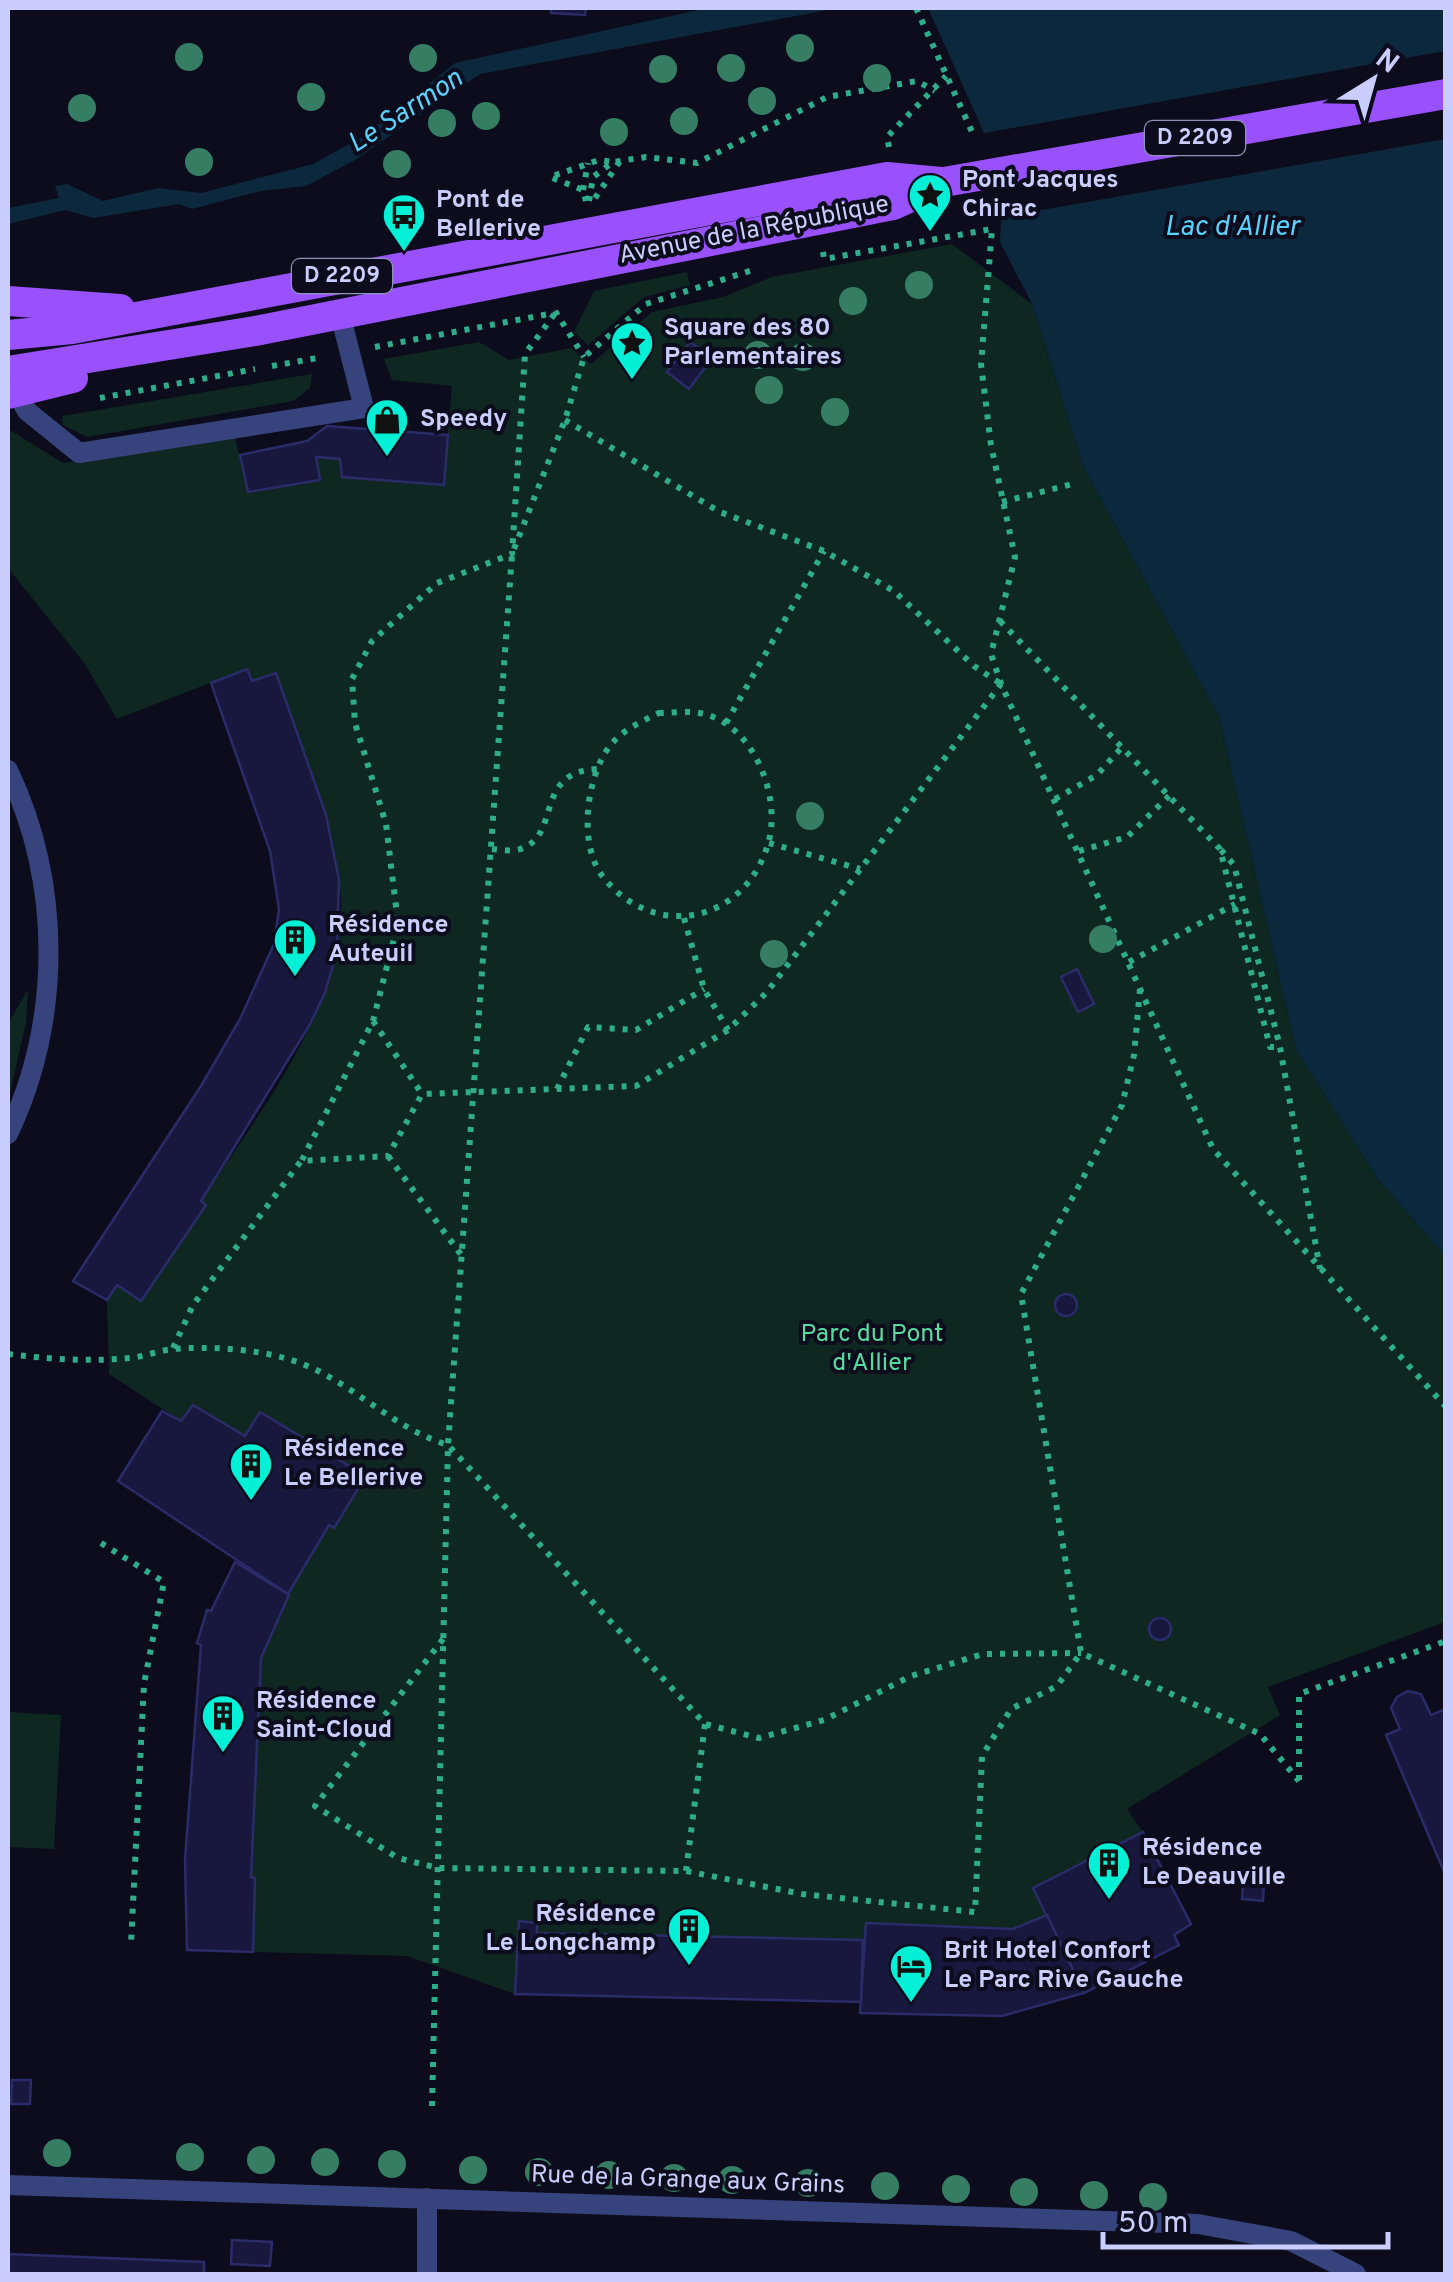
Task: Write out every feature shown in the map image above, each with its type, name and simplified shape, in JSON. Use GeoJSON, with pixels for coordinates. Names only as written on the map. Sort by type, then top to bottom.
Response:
{"type":"FeatureCollection","features":[{"type":"Feature","properties":{"kind":"main road","name":"D 2209"},"geometry":{"type":"LineString","coordinates":[[944,182],[1446,94]]}},
{"type":"Feature","properties":{"kind":"main road","name":"Avenue de la République"},"geometry":{"type":"LineString","coordinates":[[8,334],[72,330],[887,177],[944,182]]}},
{"type":"Feature","properties":{"kind":"main road","name":"Avenue de la République"},"geometry":{"type":"LineString","coordinates":[[10,386],[255,331],[894,204],[944,182]]}},
{"type":"Feature","properties":{"kind":"main road","name":"Avenue de la République"},"geometry":{"type":"LineString","coordinates":[[8,301],[153,312]]}},
{"type":"Feature","properties":{"kind":"street"},"geometry":{"type":"LineString","coordinates":[[10,386],[27,411],[79,452],[364,408],[340,314]]}},
{"type":"Feature","properties":{"kind":"street"},"geometry":{"type":"LineString","coordinates":[[8,770],[36,842],[47,915],[49,983],[31,1072],[8,1134]]}},
{"type":"Feature","properties":{"kind":"street","name":"Rue de la Grange aux Grains"},"geometry":{"type":"LineString","coordinates":[[8,2185],[1198,2224],[1291,2242],[1356,2274]]}},
{"type":"Feature","properties":{"kind":"street"},"geometry":{"type":"LineString","coordinates":[[427,2198],[427,2274]]}},
{"type":"Feature","properties":{"kind":"path"},"geometry":{"type":"LineString","coordinates":[[916,8],[974,134]]}},
{"type":"Feature","properties":{"kind":"path"},"geometry":{"type":"LineString","coordinates":[[891,158],[887,137],[946,76]]}},
{"type":"Feature","properties":{"kind":"path"},"geometry":{"type":"LineString","coordinates":[[583,190],[550,177],[588,164],[646,158],[697,163],[827,97],[917,81],[935,91]]}},
{"type":"Feature","properties":{"kind":"path"},"geometry":{"type":"LineString","coordinates":[[588,207],[617,162]]}},
{"type":"Feature","properties":{"kind":"path"},"geometry":{"type":"LineString","coordinates":[[588,207],[593,177],[617,162]]}},
{"type":"Feature","properties":{"kind":"path"},"geometry":{"type":"LineString","coordinates":[[588,164],[583,190],[588,207]]}},
{"type":"Feature","properties":{"kind":"path"},"geometry":{"type":"LineString","coordinates":[[822,243],[824,259],[992,230],[981,364],[1002,502],[1015,557],[990,654],[1001,684],[1212,1150],[1446,1407]]}},
{"type":"Feature","properties":{"kind":"path"},"geometry":{"type":"LineString","coordinates":[[173,1348],[193,1306],[301,1162],[372,1021],[398,922],[386,824],[355,723],[352,679],[372,641],[437,583],[512,554],[565,420],[584,357],[646,304],[700,290]]}},
{"type":"Feature","properties":{"kind":"path"},"geometry":{"type":"LineString","coordinates":[[432,2106],[448,1445],[525,354],[556,312],[584,357]]}},
{"type":"Feature","properties":{"kind":"path"},"geometry":{"type":"LineString","coordinates":[[565,420],[720,512],[824,551],[894,591],[974,666],[1001,684]]}},
{"type":"Feature","properties":{"kind":"path"},"geometry":{"type":"LineString","coordinates":[[1002,502],[1076,483]]}},
{"type":"Feature","properties":{"kind":"path"},"geometry":{"type":"LineString","coordinates":[[726,723],[824,551]]}},
{"type":"Feature","properties":{"kind":"path"},"geometry":{"type":"LineString","coordinates":[[999,620],[1234,865],[1280,1047],[1320,1271]]}},
{"type":"Feature","properties":{"kind":"path"},"geometry":{"type":"LineString","coordinates":[[422,1094],[636,1086],[728,1030],[767,992],[1001,684]]}},
{"type":"Feature","properties":{"kind":"path"},"geometry":{"type":"LineString","coordinates":[[658,713],[702,713],[726,723],[754,754],[770,796],[768,844],[750,880],[718,907],[684,918],[654,913],[622,900],[598,871],[586,834],[598,769],[609,747],[632,726],[658,713]]}},
{"type":"Feature","properties":{"kind":"path"},"geometry":{"type":"LineString","coordinates":[[1055,798],[1097,775],[1122,747]]}},
{"type":"Feature","properties":{"kind":"path"},"geometry":{"type":"LineString","coordinates":[[492,849],[520,850],[533,842],[558,784],[578,770],[598,769]]}},
{"type":"Feature","properties":{"kind":"path"},"geometry":{"type":"LineString","coordinates":[[1079,852],[1126,836],[1169,796]]}},
{"type":"Feature","properties":{"kind":"path"},"geometry":{"type":"LineString","coordinates":[[768,844],[860,869]]}},
{"type":"Feature","properties":{"kind":"path"},"geometry":{"type":"LineString","coordinates":[[1220,849],[1270,1046],[1280,1047]]}},
{"type":"Feature","properties":{"kind":"path"},"geometry":{"type":"LineString","coordinates":[[1129,962],[1234,904]]}},
{"type":"Feature","properties":{"kind":"path"},"geometry":{"type":"LineString","coordinates":[[684,918],[704,989],[728,1030]]}},
{"type":"Feature","properties":{"kind":"path"},"geometry":{"type":"LineString","coordinates":[[444,1638],[315,1806],[398,1858],[438,1868],[686,1871],[802,1894],[974,1912],[982,1756],[1011,1709],[1057,1686],[1080,1652],[1021,1294],[1122,1105],[1134,1054],[1140,988]]}},
{"type":"Feature","properties":{"kind":"path"},"geometry":{"type":"LineString","coordinates":[[557,1089],[588,1027],[636,1030],[704,989]]}},
{"type":"Feature","properties":{"kind":"path"},"geometry":{"type":"LineString","coordinates":[[372,1021],[422,1094]]}},
{"type":"Feature","properties":{"kind":"path"},"geometry":{"type":"LineString","coordinates":[[388,1156],[422,1094]]}},
{"type":"Feature","properties":{"kind":"path"},"geometry":{"type":"LineString","coordinates":[[301,1162],[388,1156]]}},
{"type":"Feature","properties":{"kind":"path"},"geometry":{"type":"LineString","coordinates":[[388,1156],[462,1256]]}},
{"type":"Feature","properties":{"kind":"path"},"geometry":{"type":"LineString","coordinates":[[8,1354],[55,1360],[132,1358],[173,1348],[289,1359],[372,1402],[416,1435],[448,1445],[705,1724],[759,1738],[824,1720],[911,1676],[983,1654],[1080,1652],[1260,1734],[1300,1781],[1299,1694],[1446,1641]]}},
{"type":"Feature","properties":{"kind":"path"},"geometry":{"type":"LineString","coordinates":[[101,1543],[164,1582],[144,1684],[130,1944]]}},
{"type":"Feature","properties":{"kind":"path"},"geometry":{"type":"LineString","coordinates":[[686,1871],[705,1724]]}},
{"type":"Feature","properties":{"kind":"green space","name":"Parc du Pont d'Allier"},"geometry":{"type":"Polygon","coordinates":[[[952,244],[1032,304],[1084,468],[1219,717],[1296,1049],[1377,1178],[1445,1256],[1445,1622],[1268,1687],[1280,1715],[1127,1809],[1143,1832],[1034,1888],[1047,1915],[1013,1929],[867,1923],[863,1940],[537,1933],[519,1922],[515,1994],[407,1956],[253,1952],[255,1879],[251,1877],[261,1658],[276,1617],[329,1525],[335,1528],[365,1476],[261,1412],[245,1436],[193,1405],[181,1421],[109,1374],[107,1300],[117,1285],[142,1300],[206,1206],[201,1201],[299,1048],[333,964],[340,921],[339,878],[321,800],[276,673],[252,681],[246,669],[117,719],[85,664],[8,568],[8,429],[63,463],[235,438],[248,492],[319,480],[316,457],[340,459],[342,477],[443,485],[452,386],[392,380],[384,359],[479,342],[509,360],[571,348],[591,364],[652,312],[723,297],[772,277],[952,244]]]}},
{"type":"Feature","properties":{"kind":"green space"},"geometry":{"type":"Polygon","coordinates":[[[687,272],[690,285],[644,297],[588,345],[574,332],[594,291],[687,272]]]}},
{"type":"Feature","properties":{"kind":"green space"},"geometry":{"type":"Polygon","coordinates":[[[312,374],[310,388],[293,401],[87,437],[63,425],[62,416],[312,374]]]}},
{"type":"Feature","properties":{"kind":"green space"},"geometry":{"type":"Polygon","coordinates":[[[28,990],[26,1022],[8,1101],[8,1023],[28,990]]]}},
{"type":"Feature","properties":{"kind":"green space"},"geometry":{"type":"Polygon","coordinates":[[[8,1712],[61,1715],[54,1849],[8,1847],[8,1712]]]}},
{"type":"Feature","properties":{"kind":"water","name":"Le Sarmon"},"geometry":{"type":"Polygon","coordinates":[[[708,8],[839,8],[480,74],[355,160],[306,186],[261,191],[192,209],[179,204],[94,218],[65,210],[8,224],[8,208],[59,198],[55,186],[67,184],[103,201],[158,188],[201,193],[313,164],[362,137],[455,63],[708,8]]]}},
{"type":"Feature","properties":{"kind":"water","name":"Lac d'Allier"},"geometry":{"type":"Polygon","coordinates":[[[928,8],[1445,8],[1445,1256],[1377,1178],[1296,1049],[1219,717],[1084,468],[1032,304],[1000,242],[1001,218],[984,133],[928,8]]]}},
{"type":"Feature","properties":{"kind":"pier","name":"Pont Jacques Chirac"},"geometry":{"type":"Polygon","coordinates":[[[1445,51],[1445,139],[996,218],[979,134],[1445,51]]]}},
{"type":"Feature","properties":{"kind":"building"},"geometry":{"type":"Polygon","coordinates":[[[551,8],[586,8],[585,15],[551,13],[551,8]]]}},
{"type":"Feature","properties":{"kind":"building"},"geometry":{"type":"Polygon","coordinates":[[[690,342],[712,358],[689,389],[667,372],[690,342]]]}},
{"type":"Feature","properties":{"kind":"building","name":"Speedy"},"geometry":{"type":"Polygon","coordinates":[[[327,426],[448,435],[444,485],[342,477],[340,459],[316,457],[320,480],[248,492],[240,455],[307,441],[327,426]]]}},
{"type":"Feature","properties":{"kind":"building","name":"Résidence Auteuil"},"geometry":{"type":"Polygon","coordinates":[[[247,669],[252,681],[276,673],[326,815],[339,880],[337,951],[325,993],[309,1026],[201,1201],[206,1205],[141,1301],[117,1285],[107,1300],[73,1281],[201,1086],[240,1019],[274,944],[279,909],[270,851],[211,683],[247,669]]]}},
{"type":"Feature","properties":{"kind":"building"},"geometry":{"type":"Polygon","coordinates":[[[1077,969],[1094,1004],[1078,1012],[1061,977],[1077,969]]]}},
{"type":"Feature","properties":{"kind":"building"},"geometry":{"type":"Polygon","coordinates":[[[1066,1294],[1074,1297],[1074,1313],[1066,1316],[1058,1313],[1055,1305],[1058,1297],[1066,1294]]]}},
{"type":"Feature","properties":{"kind":"building","name":"Résidence Le Bellerive"},"geometry":{"type":"Polygon","coordinates":[[[193,1405],[245,1436],[260,1412],[366,1476],[334,1528],[329,1525],[288,1594],[118,1481],[162,1411],[181,1421],[193,1405]]]}},
{"type":"Feature","properties":{"kind":"building","name":"Résidence Saint-Cloud"},"geometry":{"type":"Polygon","coordinates":[[[235,1562],[289,1595],[261,1658],[251,1877],[255,1878],[253,1952],[187,1950],[185,1860],[201,1645],[197,1643],[207,1610],[211,1611],[235,1562]]]}},
{"type":"Feature","properties":{"kind":"building"},"geometry":{"type":"Polygon","coordinates":[[[1156,1618],[1164,1618],[1171,1629],[1164,1640],[1156,1640],[1149,1633],[1149,1625],[1156,1618]]]}},
{"type":"Feature","properties":{"kind":"building"},"geometry":{"type":"Polygon","coordinates":[[[1408,1691],[1421,1694],[1431,1715],[1446,1709],[1445,1874],[1386,1735],[1400,1729],[1391,1708],[1397,1697],[1408,1691]]]}},
{"type":"Feature","properties":{"kind":"building","name":"Résidence Le Deauville"},"geometry":{"type":"Polygon","coordinates":[[[1143,1832],[1191,1924],[1174,1935],[1179,1945],[1084,1993],[1033,1888],[1143,1832]]]}},
{"type":"Feature","properties":{"kind":"building"},"geometry":{"type":"Polygon","coordinates":[[[1243,1882],[1264,1884],[1263,1901],[1242,1899],[1243,1882]]]}},
{"type":"Feature","properties":{"kind":"building"},"geometry":{"type":"Polygon","coordinates":[[[1047,1915],[1084,1993],[1002,2016],[860,2013],[866,1923],[1013,1929],[1047,1915]]]}},
{"type":"Feature","properties":{"kind":"building","name":"Résidence Le Longchamp"},"geometry":{"type":"Polygon","coordinates":[[[519,1921],[537,1923],[537,1933],[863,1940],[861,2002],[515,1994],[519,1921]]]}},
{"type":"Feature","properties":{"kind":"building"},"geometry":{"type":"Polygon","coordinates":[[[12,2080],[31,2080],[30,2104],[11,2104],[12,2080]]]}},
{"type":"Feature","properties":{"kind":"building"},"geometry":{"type":"Polygon","coordinates":[[[232,2240],[272,2242],[270,2266],[231,2264],[232,2240]]]}},
{"type":"Feature","properties":{"kind":"building"},"geometry":{"type":"Polygon","coordinates":[[[8,2254],[204,2262],[204,2274],[8,2274],[8,2254]]]}},
{"type":"Feature","properties":{"kind":"place","name":"Pont Jacques Chirac"},"geometry":{"type":"Point","coordinates":[930,233]}},
{"type":"Feature","properties":{"kind":"place","name":"Pont de Bellerive"},"geometry":{"type":"Point","coordinates":[404,253]}},
{"type":"Feature","properties":{"kind":"place","name":"Square des 80 Parlementaires"},"geometry":{"type":"Point","coordinates":[632,381]}},
{"type":"Feature","properties":{"kind":"place","name":"Speedy"},"geometry":{"type":"Point","coordinates":[387,458]}},
{"type":"Feature","properties":{"kind":"place","name":"Résidence Auteuil"},"geometry":{"type":"Point","coordinates":[295,978]}},
{"type":"Feature","properties":{"kind":"place","name":"Résidence Le Bellerive"},"geometry":{"type":"Point","coordinates":[251,1502]}},
{"type":"Feature","properties":{"kind":"place","name":"Résidence Saint-Cloud"},"geometry":{"type":"Point","coordinates":[223,1754]}},
{"type":"Feature","properties":{"kind":"place","name":"Résidence Le Deauville"},"geometry":{"type":"Point","coordinates":[1109,1901]}},
{"type":"Feature","properties":{"kind":"place","name":"Résidence Le Longchamp"},"geometry":{"type":"Point","coordinates":[689,1967]}},
{"type":"Feature","properties":{"kind":"place","name":"Brit Hotel Confort Le Parc Rive Gauche"},"geometry":{"type":"Point","coordinates":[911,2004]}}]}
